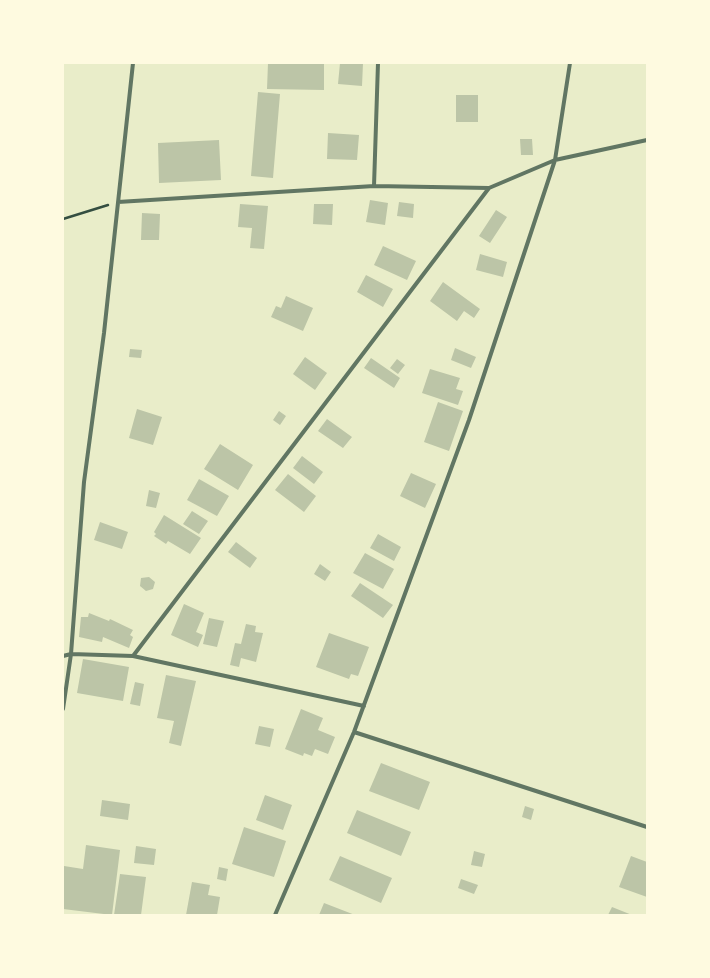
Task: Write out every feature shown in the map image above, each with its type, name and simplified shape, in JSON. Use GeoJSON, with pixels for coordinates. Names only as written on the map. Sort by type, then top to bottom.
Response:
{"type":"FeatureCollection","features":[{"type":"Feature","properties":{"kind":"street"},"geometry":{"type":"LineString","coordinates":[[63,709],[71,654],[84,482],[104,333],[133,63]]}},
{"type":"Feature","properties":{"kind":"street"},"geometry":{"type":"LineString","coordinates":[[374,186],[378,63]]}},
{"type":"Feature","properties":{"kind":"street"},"geometry":{"type":"LineString","coordinates":[[275,915],[354,732],[468,420],[555,160],[570,63]]}},
{"type":"Feature","properties":{"kind":"street"},"geometry":{"type":"LineString","coordinates":[[118,202],[374,186],[489,188],[555,160],[647,140]]}},
{"type":"Feature","properties":{"kind":"street"},"geometry":{"type":"LineString","coordinates":[[133,656],[489,188]]}},
{"type":"Feature","properties":{"kind":"street"},"geometry":{"type":"LineString","coordinates":[[63,656],[71,654],[133,656],[364,706]]}},
{"type":"Feature","properties":{"kind":"street"},"geometry":{"type":"LineString","coordinates":[[354,732],[647,827]]}},
{"type":"Feature","properties":{"kind":"path"},"geometry":{"type":"LineString","coordinates":[[63,219],[118,202]]}},
{"type":"Feature","properties":{"kind":"building"},"geometry":{"type":"Polygon","coordinates":[[[268,63],[324,63],[324,90],[267,89],[268,63]]]}},
{"type":"Feature","properties":{"kind":"building"},"geometry":{"type":"Polygon","coordinates":[[[340,63],[363,63],[362,86],[338,84],[340,63]]]}},
{"type":"Feature","properties":{"kind":"building"},"geometry":{"type":"Polygon","coordinates":[[[258,92],[280,94],[273,178],[251,176],[258,92]]]}},
{"type":"Feature","properties":{"kind":"building"},"geometry":{"type":"Polygon","coordinates":[[[456,95],[478,95],[478,122],[456,122],[456,95]]]}},
{"type":"Feature","properties":{"kind":"building"},"geometry":{"type":"Polygon","coordinates":[[[328,133],[359,135],[357,160],[327,159],[328,133]]]}},
{"type":"Feature","properties":{"kind":"building"},"geometry":{"type":"Polygon","coordinates":[[[520,139],[532,139],[533,155],[521,155],[520,139]]]}},
{"type":"Feature","properties":{"kind":"building"},"geometry":{"type":"Polygon","coordinates":[[[219,140],[221,180],[159,183],[158,143],[219,140]]]}},
{"type":"Feature","properties":{"kind":"building"},"geometry":{"type":"Polygon","coordinates":[[[370,200],[388,203],[385,225],[366,222],[370,200]]]}},
{"type":"Feature","properties":{"kind":"building"},"geometry":{"type":"Polygon","coordinates":[[[399,202],[414,204],[413,218],[397,216],[399,202]]]}},
{"type":"Feature","properties":{"kind":"building"},"geometry":{"type":"Polygon","coordinates":[[[240,204],[268,206],[264,249],[250,248],[252,228],[238,227],[240,204]]]}},
{"type":"Feature","properties":{"kind":"building"},"geometry":{"type":"Polygon","coordinates":[[[314,204],[333,204],[332,225],[313,224],[314,204]]]}},
{"type":"Feature","properties":{"kind":"building"},"geometry":{"type":"Polygon","coordinates":[[[496,210],[507,217],[490,243],[479,236],[496,210]]]}},
{"type":"Feature","properties":{"kind":"building"},"geometry":{"type":"Polygon","coordinates":[[[142,213],[160,214],[159,240],[141,240],[142,213]]]}},
{"type":"Feature","properties":{"kind":"building"},"geometry":{"type":"Polygon","coordinates":[[[383,246],[416,261],[407,280],[374,265],[383,246]]]}},
{"type":"Feature","properties":{"kind":"building"},"geometry":{"type":"Polygon","coordinates":[[[480,254],[507,262],[503,277],[476,270],[480,254]]]}},
{"type":"Feature","properties":{"kind":"building"},"geometry":{"type":"Polygon","coordinates":[[[366,275],[393,289],[383,307],[357,292],[366,275]]]}},
{"type":"Feature","properties":{"kind":"building"},"geometry":{"type":"Polygon","coordinates":[[[443,282],[480,309],[474,318],[464,311],[457,321],[430,301],[443,282]]]}},
{"type":"Feature","properties":{"kind":"building"},"geometry":{"type":"Polygon","coordinates":[[[286,296],[313,308],[303,331],[271,317],[276,306],[281,308],[286,296]]]}},
{"type":"Feature","properties":{"kind":"building"},"geometry":{"type":"Polygon","coordinates":[[[455,348],[476,357],[471,368],[451,360],[455,348]]]}},
{"type":"Feature","properties":{"kind":"building"},"geometry":{"type":"Polygon","coordinates":[[[130,349],[142,350],[141,358],[129,357],[130,349]]]}},
{"type":"Feature","properties":{"kind":"building"},"geometry":{"type":"Polygon","coordinates":[[[305,357],[327,373],[315,390],[293,374],[305,357]]]}},
{"type":"Feature","properties":{"kind":"building"},"geometry":{"type":"Polygon","coordinates":[[[371,358],[400,378],[394,388],[364,368],[371,358]]]}},
{"type":"Feature","properties":{"kind":"building"},"geometry":{"type":"Polygon","coordinates":[[[397,359],[405,365],[398,374],[390,368],[397,359]]]}},
{"type":"Feature","properties":{"kind":"building"},"geometry":{"type":"Polygon","coordinates":[[[430,369],[460,378],[456,389],[463,391],[458,405],[422,393],[430,369]]]}},
{"type":"Feature","properties":{"kind":"building"},"geometry":{"type":"Polygon","coordinates":[[[438,402],[463,411],[449,451],[424,442],[438,402]]]}},
{"type":"Feature","properties":{"kind":"building"},"geometry":{"type":"Polygon","coordinates":[[[137,409],[162,417],[153,445],[129,438],[137,409]]]}},
{"type":"Feature","properties":{"kind":"building"},"geometry":{"type":"Polygon","coordinates":[[[279,411],[286,416],[280,425],[273,420],[279,411]]]}},
{"type":"Feature","properties":{"kind":"building"},"geometry":{"type":"Polygon","coordinates":[[[327,419],[352,437],[343,448],[318,431],[327,419]]]}},
{"type":"Feature","properties":{"kind":"building"},"geometry":{"type":"Polygon","coordinates":[[[220,444],[253,465],[238,490],[204,469],[220,444]]]}},
{"type":"Feature","properties":{"kind":"building"},"geometry":{"type":"Polygon","coordinates":[[[302,456],[323,472],[314,484],[293,468],[302,456]]]}},
{"type":"Feature","properties":{"kind":"building"},"geometry":{"type":"Polygon","coordinates":[[[411,473],[436,484],[425,508],[400,496],[411,473]]]}},
{"type":"Feature","properties":{"kind":"building"},"geometry":{"type":"Polygon","coordinates":[[[288,474],[316,496],[304,512],[275,490],[288,474]]]}},
{"type":"Feature","properties":{"kind":"building"},"geometry":{"type":"Polygon","coordinates":[[[199,479],[229,496],[217,516],[187,500],[199,479]]]}},
{"type":"Feature","properties":{"kind":"building"},"geometry":{"type":"Polygon","coordinates":[[[149,490],[160,493],[156,508],[146,506],[149,490]]]}},
{"type":"Feature","properties":{"kind":"building"},"geometry":{"type":"Polygon","coordinates":[[[192,511],[208,521],[199,534],[183,524],[192,511]]]}},
{"type":"Feature","properties":{"kind":"building"},"geometry":{"type":"Polygon","coordinates":[[[164,515],[201,538],[190,554],[168,541],[166,544],[154,536],[156,534],[154,532],[164,515]]]}},
{"type":"Feature","properties":{"kind":"building"},"geometry":{"type":"Polygon","coordinates":[[[100,522],[128,532],[122,549],[94,540],[100,522]]]}},
{"type":"Feature","properties":{"kind":"building"},"geometry":{"type":"Polygon","coordinates":[[[378,534],[401,547],[394,561],[370,548],[378,534]]]}},
{"type":"Feature","properties":{"kind":"building"},"geometry":{"type":"Polygon","coordinates":[[[236,542],[257,558],[250,568],[228,552],[236,542]]]}},
{"type":"Feature","properties":{"kind":"building"},"geometry":{"type":"Polygon","coordinates":[[[365,553],[394,569],[383,589],[353,573],[365,553]]]}},
{"type":"Feature","properties":{"kind":"building"},"geometry":{"type":"Polygon","coordinates":[[[320,564],[331,572],[325,581],[314,574],[320,564]]]}},
{"type":"Feature","properties":{"kind":"building"},"geometry":{"type":"Polygon","coordinates":[[[149,577],[155,582],[153,589],[146,591],[140,586],[141,578],[149,577]]]}},
{"type":"Feature","properties":{"kind":"building"},"geometry":{"type":"Polygon","coordinates":[[[360,583],[393,605],[383,618],[351,596],[360,583]]]}},
{"type":"Feature","properties":{"kind":"building"},"geometry":{"type":"Polygon","coordinates":[[[184,604],[204,613],[196,632],[203,635],[198,647],[171,635],[184,604]]]}},
{"type":"Feature","properties":{"kind":"building"},"geometry":{"type":"Polygon","coordinates":[[[89,613],[109,621],[110,619],[133,630],[130,635],[133,637],[129,648],[103,637],[102,642],[79,637],[81,617],[88,617],[89,613]]]}},
{"type":"Feature","properties":{"kind":"building"},"geometry":{"type":"Polygon","coordinates":[[[209,618],[224,621],[217,647],[203,644],[209,618]]]}},
{"type":"Feature","properties":{"kind":"building"},"geometry":{"type":"Polygon","coordinates":[[[246,624],[256,626],[255,632],[263,633],[256,662],[241,658],[239,667],[230,665],[235,643],[241,644],[246,624]]]}},
{"type":"Feature","properties":{"kind":"building"},"geometry":{"type":"Polygon","coordinates":[[[329,633],[369,647],[358,676],[351,674],[349,679],[316,667],[329,633]]]}},
{"type":"Feature","properties":{"kind":"building"},"geometry":{"type":"Polygon","coordinates":[[[83,659],[129,667],[123,701],[77,693],[83,659]]]}},
{"type":"Feature","properties":{"kind":"building"},"geometry":{"type":"Polygon","coordinates":[[[166,675],[196,681],[181,746],[169,743],[174,721],[157,718],[166,675]]]}},
{"type":"Feature","properties":{"kind":"building"},"geometry":{"type":"Polygon","coordinates":[[[135,682],[144,684],[140,706],[130,704],[135,682]]]}},
{"type":"Feature","properties":{"kind":"building"},"geometry":{"type":"Polygon","coordinates":[[[301,709],[323,718],[318,730],[335,737],[328,754],[315,749],[312,756],[304,753],[303,756],[285,749],[301,709]]]}},
{"type":"Feature","properties":{"kind":"building"},"geometry":{"type":"Polygon","coordinates":[[[259,726],[274,729],[270,747],[255,744],[259,726]]]}},
{"type":"Feature","properties":{"kind":"building"},"geometry":{"type":"Polygon","coordinates":[[[381,763],[430,782],[419,810],[369,791],[381,763]]]}},
{"type":"Feature","properties":{"kind":"building"},"geometry":{"type":"Polygon","coordinates":[[[265,795],[292,805],[283,830],[256,820],[265,795]]]}},
{"type":"Feature","properties":{"kind":"building"},"geometry":{"type":"Polygon","coordinates":[[[102,800],[130,804],[128,820],[100,816],[102,800]]]}},
{"type":"Feature","properties":{"kind":"building"},"geometry":{"type":"Polygon","coordinates":[[[525,806],[534,809],[531,820],[522,817],[525,806]]]}},
{"type":"Feature","properties":{"kind":"building"},"geometry":{"type":"Polygon","coordinates":[[[357,810],[411,832],[401,856],[347,833],[357,810]]]}},
{"type":"Feature","properties":{"kind":"building"},"geometry":{"type":"Polygon","coordinates":[[[244,827],[286,841],[274,877],[232,864],[244,827]]]}},
{"type":"Feature","properties":{"kind":"building"},"geometry":{"type":"Polygon","coordinates":[[[86,845],[120,850],[112,915],[63,909],[64,866],[83,869],[86,845]]]}},
{"type":"Feature","properties":{"kind":"building"},"geometry":{"type":"Polygon","coordinates":[[[136,846],[156,849],[154,865],[134,863],[136,846]]]}},
{"type":"Feature","properties":{"kind":"building"},"geometry":{"type":"Polygon","coordinates":[[[474,851],[485,854],[482,867],[471,865],[474,851]]]}},
{"type":"Feature","properties":{"kind":"building"},"geometry":{"type":"Polygon","coordinates":[[[340,856],[392,878],[381,903],[329,880],[340,856]]]}},
{"type":"Feature","properties":{"kind":"building"},"geometry":{"type":"Polygon","coordinates":[[[631,856],[647,862],[647,897],[619,887],[631,856]]]}},
{"type":"Feature","properties":{"kind":"building"},"geometry":{"type":"Polygon","coordinates":[[[219,867],[228,869],[226,881],[217,879],[219,867]]]}},
{"type":"Feature","properties":{"kind":"building"},"geometry":{"type":"Polygon","coordinates":[[[120,874],[146,877],[141,915],[114,915],[120,874]]]}},
{"type":"Feature","properties":{"kind":"building"},"geometry":{"type":"Polygon","coordinates":[[[461,879],[478,885],[474,894],[458,888],[461,879]]]}},
{"type":"Feature","properties":{"kind":"building"},"geometry":{"type":"Polygon","coordinates":[[[192,882],[210,885],[208,895],[220,897],[217,915],[186,915],[192,882]]]}},
{"type":"Feature","properties":{"kind":"building"},"geometry":{"type":"Polygon","coordinates":[[[324,903],[355,915],[319,915],[324,903]]]}},
{"type":"Feature","properties":{"kind":"building"},"geometry":{"type":"Polygon","coordinates":[[[612,907],[632,915],[608,915],[612,907]]]}}]}
